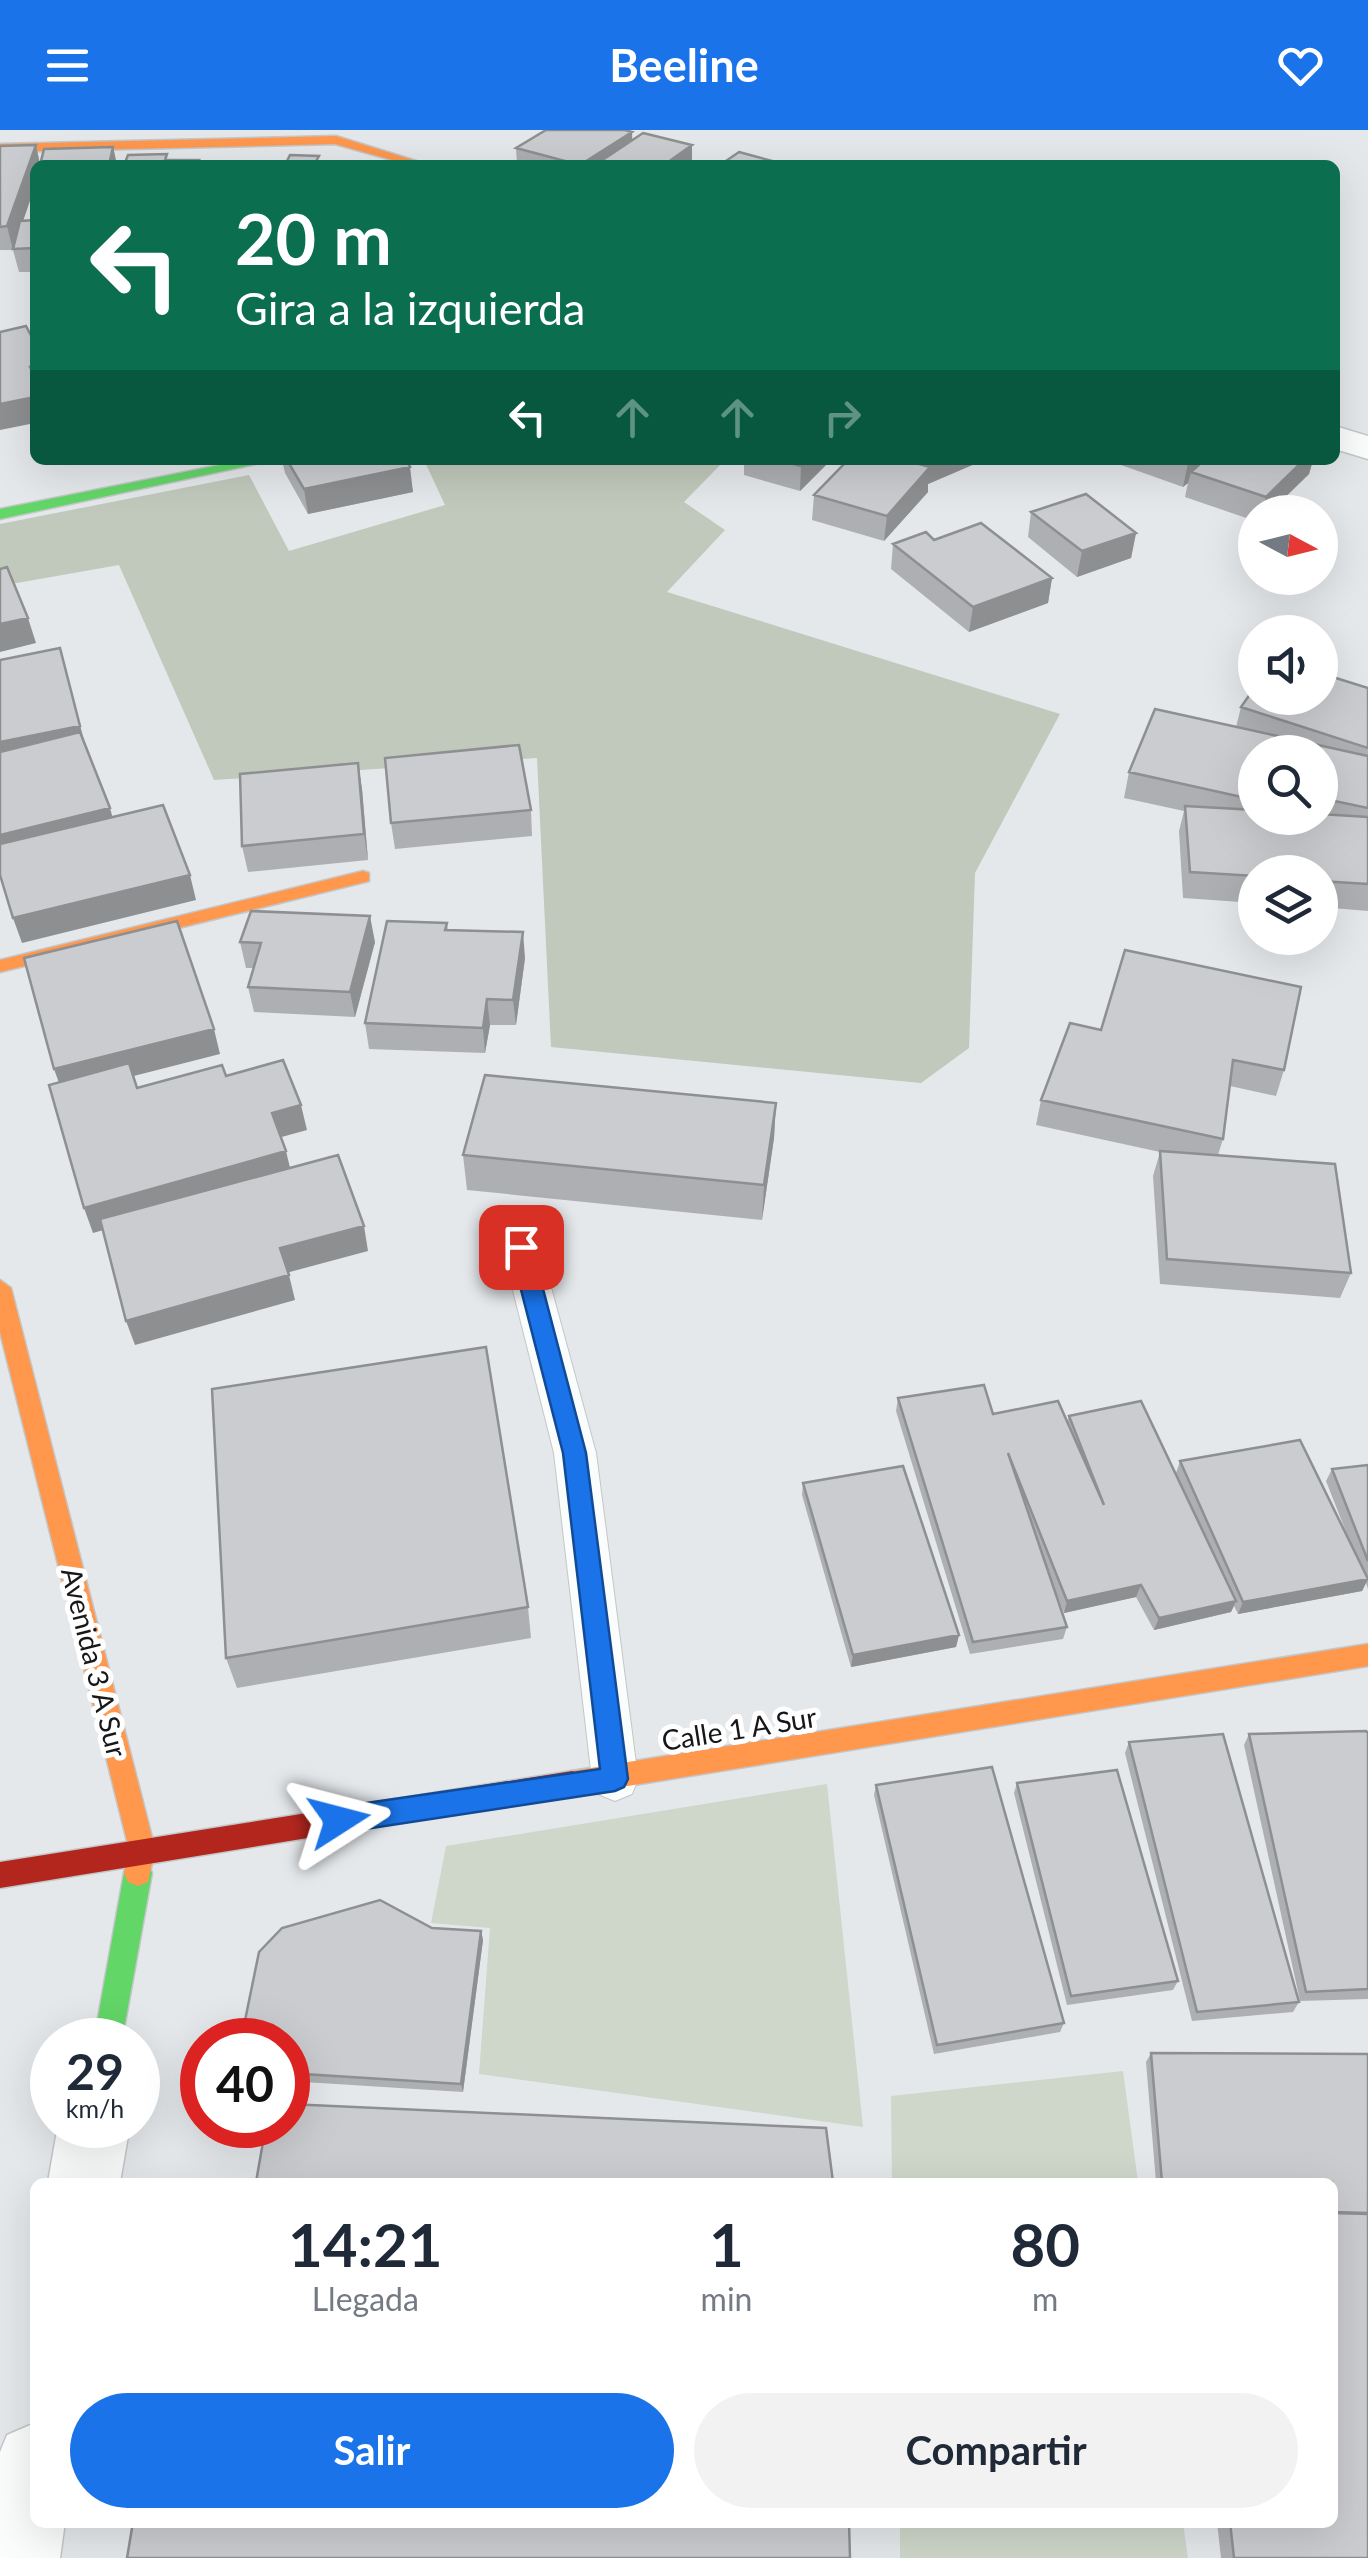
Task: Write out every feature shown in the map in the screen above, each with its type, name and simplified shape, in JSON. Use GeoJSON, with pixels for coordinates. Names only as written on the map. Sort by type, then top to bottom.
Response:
{"type":"FeatureCollection","features":[{"type":"Feature","properties":{"kind":"street"},"geometry":{"type":"LineString","coordinates":[[0,148],[336,140],[406,160]]}},
{"type":"Feature","properties":{"kind":"street"},"geometry":{"type":"LineString","coordinates":[[1340,439],[1368,448]]}},
{"type":"Feature","properties":{"kind":"street"},"geometry":{"type":"LineString","coordinates":[[0,514],[242,465]]}},
{"type":"Feature","properties":{"kind":"street"},"geometry":{"type":"LineString","coordinates":[[0,966],[363,877]]}},
{"type":"Feature","properties":{"kind":"street","name":"Avenida 3 A Sur"},"geometry":{"type":"LineString","coordinates":[[0,1288],[142,1849],[112,2018]]}},
{"type":"Feature","properties":{"kind":"street","name":"Calle 1 A Sur"},"geometry":{"type":"LineString","coordinates":[[0,1875],[142,1849],[615,1779],[1368,1655]]}},
{"type":"Feature","properties":{"kind":"street"},"geometry":{"type":"LineString","coordinates":[[85,2178],[90,2148]]}},
{"type":"Feature","properties":{"kind":"street"},"geometry":{"type":"LineString","coordinates":[[18,2558],[30,2491]]}},
{"type":"Feature","properties":{"kind":"lane"},"geometry":{"type":"LineString","coordinates":[[521,1247],[574,1453],[615,1779]]}},
{"type":"Feature","properties":{"kind":"shaded area"},"geometry":{"type":"Polygon","coordinates":[[[426,465],[720,465],[684,502],[725,530],[667,592],[1060,714],[975,873],[969,1048],[921,1083],[551,1047],[537,758],[214,780],[119,565],[0,586],[0,524],[249,475],[289,551],[445,505],[426,465]]]}},
{"type":"Feature","properties":{"kind":"shaded area"},"geometry":{"type":"Polygon","coordinates":[[[827,1784],[863,2127],[479,2074],[490,1928],[431,1923],[446,1846],[827,1784]]]}},
{"type":"Feature","properties":{"kind":"shaded area"},"geometry":{"type":"Polygon","coordinates":[[[1123,2071],[1137,2178],[892,2178],[891,2096],[1123,2071]]]}},
{"type":"Feature","properties":{"kind":"shaded area"},"geometry":{"type":"Polygon","coordinates":[[[900,2528],[1184,2528],[1188,2558],[900,2558],[900,2528]]]}},
{"type":"Feature","properties":{"kind":"building"},"geometry":{"type":"Polygon","coordinates":[[[546,130],[632,132],[588,160],[561,160],[516,148],[546,130]]]}},
{"type":"Feature","properties":{"kind":"building"},"geometry":{"type":"Polygon","coordinates":[[[643,133],[692,145],[671,160],[602,160],[643,133]]]}},
{"type":"Feature","properties":{"kind":"building"},"geometry":{"type":"Polygon","coordinates":[[[36,145],[7,226],[0,227],[0,146],[36,145]]]}},
{"type":"Feature","properties":{"kind":"building"},"geometry":{"type":"Polygon","coordinates":[[[113,147],[110,160],[41,160],[44,149],[113,147]]]}},
{"type":"Feature","properties":{"kind":"building"},"geometry":{"type":"Polygon","coordinates":[[[739,152],[769,160],[727,160],[739,152]]]}},
{"type":"Feature","properties":{"kind":"building"},"geometry":{"type":"Polygon","coordinates":[[[167,154],[165,160],[126,160],[128,155],[167,154]]]}},
{"type":"Feature","properties":{"kind":"building"},"geometry":{"type":"Polygon","coordinates":[[[290,155],[319,156],[317,160],[288,160],[290,155]]]}},
{"type":"Feature","properties":{"kind":"building"},"geometry":{"type":"Polygon","coordinates":[[[30,220],[30,248],[13,249],[20,221],[30,220]]]}},
{"type":"Feature","properties":{"kind":"building"},"geometry":{"type":"Polygon","coordinates":[[[26,326],[30,334],[30,398],[0,404],[0,332],[26,326]]]}},
{"type":"Feature","properties":{"kind":"building"},"geometry":{"type":"Polygon","coordinates":[[[290,465],[410,467],[304,489],[290,465]]]}},
{"type":"Feature","properties":{"kind":"building"},"geometry":{"type":"Polygon","coordinates":[[[843,465],[930,467],[887,516],[814,495],[843,465]]]}},
{"type":"Feature","properties":{"kind":"building"},"geometry":{"type":"Polygon","coordinates":[[[1199,465],[1299,465],[1268,495],[1191,472],[1199,465]]]}},
{"type":"Feature","properties":{"kind":"building"},"geometry":{"type":"Polygon","coordinates":[[[1086,494],[1136,533],[1082,551],[1031,512],[1086,494]]]}},
{"type":"Feature","properties":{"kind":"building"},"geometry":{"type":"Polygon","coordinates":[[[981,523],[1052,578],[973,607],[893,544],[926,532],[934,540],[981,523]]]}},
{"type":"Feature","properties":{"kind":"building"},"geometry":{"type":"Polygon","coordinates":[[[7,567],[28,618],[0,624],[0,569],[7,567]]]}},
{"type":"Feature","properties":{"kind":"building"},"geometry":{"type":"Polygon","coordinates":[[[60,648],[80,726],[0,742],[0,660],[60,648]]]}},
{"type":"Feature","properties":{"kind":"building"},"geometry":{"type":"Polygon","coordinates":[[[1338,679],[1368,688],[1368,748],[1338,738],[1338,735],[1266,715],[1338,715],[1338,679]]]}},
{"type":"Feature","properties":{"kind":"building"},"geometry":{"type":"Polygon","coordinates":[[[1155,709],[1273,735],[1238,735],[1238,796],[1129,772],[1155,709]]]}},
{"type":"Feature","properties":{"kind":"building"},"geometry":{"type":"Polygon","coordinates":[[[80,732],[110,808],[0,835],[0,752],[80,732]]]}},
{"type":"Feature","properties":{"kind":"building"},"geometry":{"type":"Polygon","coordinates":[[[519,745],[531,810],[391,823],[385,758],[519,745]]]}},
{"type":"Feature","properties":{"kind":"building"},"geometry":{"type":"Polygon","coordinates":[[[1338,749],[1368,756],[1368,808],[1338,802],[1338,749]]]}},
{"type":"Feature","properties":{"kind":"building"},"geometry":{"type":"Polygon","coordinates":[[[358,763],[364,834],[242,846],[240,774],[358,763]]]}},
{"type":"Feature","properties":{"kind":"building"},"geometry":{"type":"Polygon","coordinates":[[[163,805],[190,875],[13,918],[0,875],[0,844],[163,805]]]}},
{"type":"Feature","properties":{"kind":"building"},"geometry":{"type":"Polygon","coordinates":[[[1185,806],[1238,809],[1238,835],[1338,835],[1338,815],[1368,817],[1368,884],[1338,882],[1338,855],[1238,855],[1238,875],[1190,872],[1185,806]]]}},
{"type":"Feature","properties":{"kind":"building"},"geometry":{"type":"Polygon","coordinates":[[[251,911],[370,916],[350,992],[248,987],[261,943],[240,942],[251,911]]]}},
{"type":"Feature","properties":{"kind":"building"},"geometry":{"type":"Polygon","coordinates":[[[177,921],[214,1029],[54,1069],[24,958],[177,921]]]}},
{"type":"Feature","properties":{"kind":"building"},"geometry":{"type":"Polygon","coordinates":[[[387,921],[447,923],[445,930],[523,932],[513,1000],[487,999],[483,1028],[365,1023],[387,921]]]}},
{"type":"Feature","properties":{"kind":"building"},"geometry":{"type":"Polygon","coordinates":[[[1125,950],[1301,987],[1284,1070],[1233,1060],[1223,1139],[1041,1100],[1070,1023],[1101,1030],[1125,950]]]}},
{"type":"Feature","properties":{"kind":"building"},"geometry":{"type":"Polygon","coordinates":[[[283,1060],[301,1105],[272,1113],[286,1151],[84,1208],[49,1085],[129,1063],[137,1088],[222,1065],[226,1076],[283,1060]]]}},
{"type":"Feature","properties":{"kind":"building"},"geometry":{"type":"Polygon","coordinates":[[[485,1075],[776,1103],[764,1185],[463,1155],[485,1075]]]}},
{"type":"Feature","properties":{"kind":"building"},"geometry":{"type":"Polygon","coordinates":[[[1160,1151],[1335,1164],[1351,1273],[1167,1259],[1160,1151]]]}},
{"type":"Feature","properties":{"kind":"building"},"geometry":{"type":"Polygon","coordinates":[[[338,1155],[364,1226],[280,1248],[289,1275],[126,1321],[100,1219],[338,1155]]]}},
{"type":"Feature","properties":{"kind":"building"},"geometry":{"type":"Polygon","coordinates":[[[486,1347],[528,1607],[226,1658],[212,1389],[486,1347]]]}},
{"type":"Feature","properties":{"kind":"building"},"geometry":{"type":"Polygon","coordinates":[[[984,1385],[993,1414],[1058,1401],[1104,1505],[1069,1416],[1141,1401],[1236,1601],[1159,1618],[1141,1585],[1067,1601],[1008,1453],[1067,1627],[973,1642],[898,1398],[984,1385]]]}},
{"type":"Feature","properties":{"kind":"building"},"geometry":{"type":"Polygon","coordinates":[[[1300,1440],[1368,1579],[1243,1602],[1180,1461],[1300,1440]]]}},
{"type":"Feature","properties":{"kind":"building"},"geometry":{"type":"Polygon","coordinates":[[[1368,1465],[1368,1561],[1332,1469],[1368,1465]]]}},
{"type":"Feature","properties":{"kind":"building"},"geometry":{"type":"Polygon","coordinates":[[[903,1466],[959,1635],[853,1655],[803,1483],[903,1466]]]}},
{"type":"Feature","properties":{"kind":"building"},"geometry":{"type":"Polygon","coordinates":[[[1366,1731],[1368,1989],[1306,1992],[1249,1734],[1366,1731]]]}},
{"type":"Feature","properties":{"kind":"building"},"geometry":{"type":"Polygon","coordinates":[[[1223,1734],[1299,2002],[1197,2012],[1129,1742],[1223,1734]]]}},
{"type":"Feature","properties":{"kind":"building"},"geometry":{"type":"Polygon","coordinates":[[[992,1767],[1064,2023],[937,2045],[876,1785],[992,1767]]]}},
{"type":"Feature","properties":{"kind":"building"},"geometry":{"type":"Polygon","coordinates":[[[1117,1770],[1178,1981],[1071,1996],[1017,1783],[1117,1770]]]}},
{"type":"Feature","properties":{"kind":"building"},"geometry":{"type":"Polygon","coordinates":[[[380,1900],[432,1928],[481,1931],[461,2084],[310,2074],[310,2018],[246,2018],[259,1952],[282,1928],[380,1900]]]}},
{"type":"Feature","properties":{"kind":"building"},"geometry":{"type":"Polygon","coordinates":[[[1151,2053],[1368,2054],[1368,2213],[1338,2212],[1338,2178],[1162,2178],[1151,2053]]]}},
{"type":"Feature","properties":{"kind":"building"},"geometry":{"type":"Polygon","coordinates":[[[310,2105],[826,2128],[832,2178],[257,2178],[262,2148],[310,2148],[310,2105]]]}},
{"type":"Feature","properties":{"kind":"building"},"geometry":{"type":"Polygon","coordinates":[[[1338,2213],[1368,2214],[1368,2558],[1234,2558],[1231,2528],[1338,2528],[1338,2213]]]}},
{"type":"Feature","properties":{"kind":"building"},"geometry":{"type":"Polygon","coordinates":[[[132,2528],[849,2528],[850,2558],[127,2558],[132,2528]]]}},
{"type":"Feature","properties":{"kind":"traffic: fast"},"geometry":{"type":"LineString","coordinates":[[0,514],[242,465]]}},
{"type":"Feature","properties":{"kind":"traffic: fast"},"geometry":{"type":"LineString","coordinates":[[112,2018],[138,1873]]}},
{"type":"Feature","properties":{"kind":"traffic: slow"},"geometry":{"type":"LineString","coordinates":[[0,148],[336,140],[406,160]]}},
{"type":"Feature","properties":{"kind":"traffic: slow"},"geometry":{"type":"LineString","coordinates":[[0,966],[363,877]]}},
{"type":"Feature","properties":{"kind":"traffic: slow"},"geometry":{"type":"LineString","coordinates":[[0,1288],[142,1849],[138,1873]]}},
{"type":"Feature","properties":{"kind":"traffic: slow"},"geometry":{"type":"LineString","coordinates":[[572,1783],[1368,1655]]}},
{"type":"Feature","properties":{"kind":"traffic: jam"},"geometry":{"type":"LineString","coordinates":[[0,1875],[572,1783]]}},
{"type":"Feature","properties":{"kind":"route"},"geometry":{"type":"LineString","coordinates":[[339,1820],[615,1779],[574,1453],[521,1247]]}}]}
